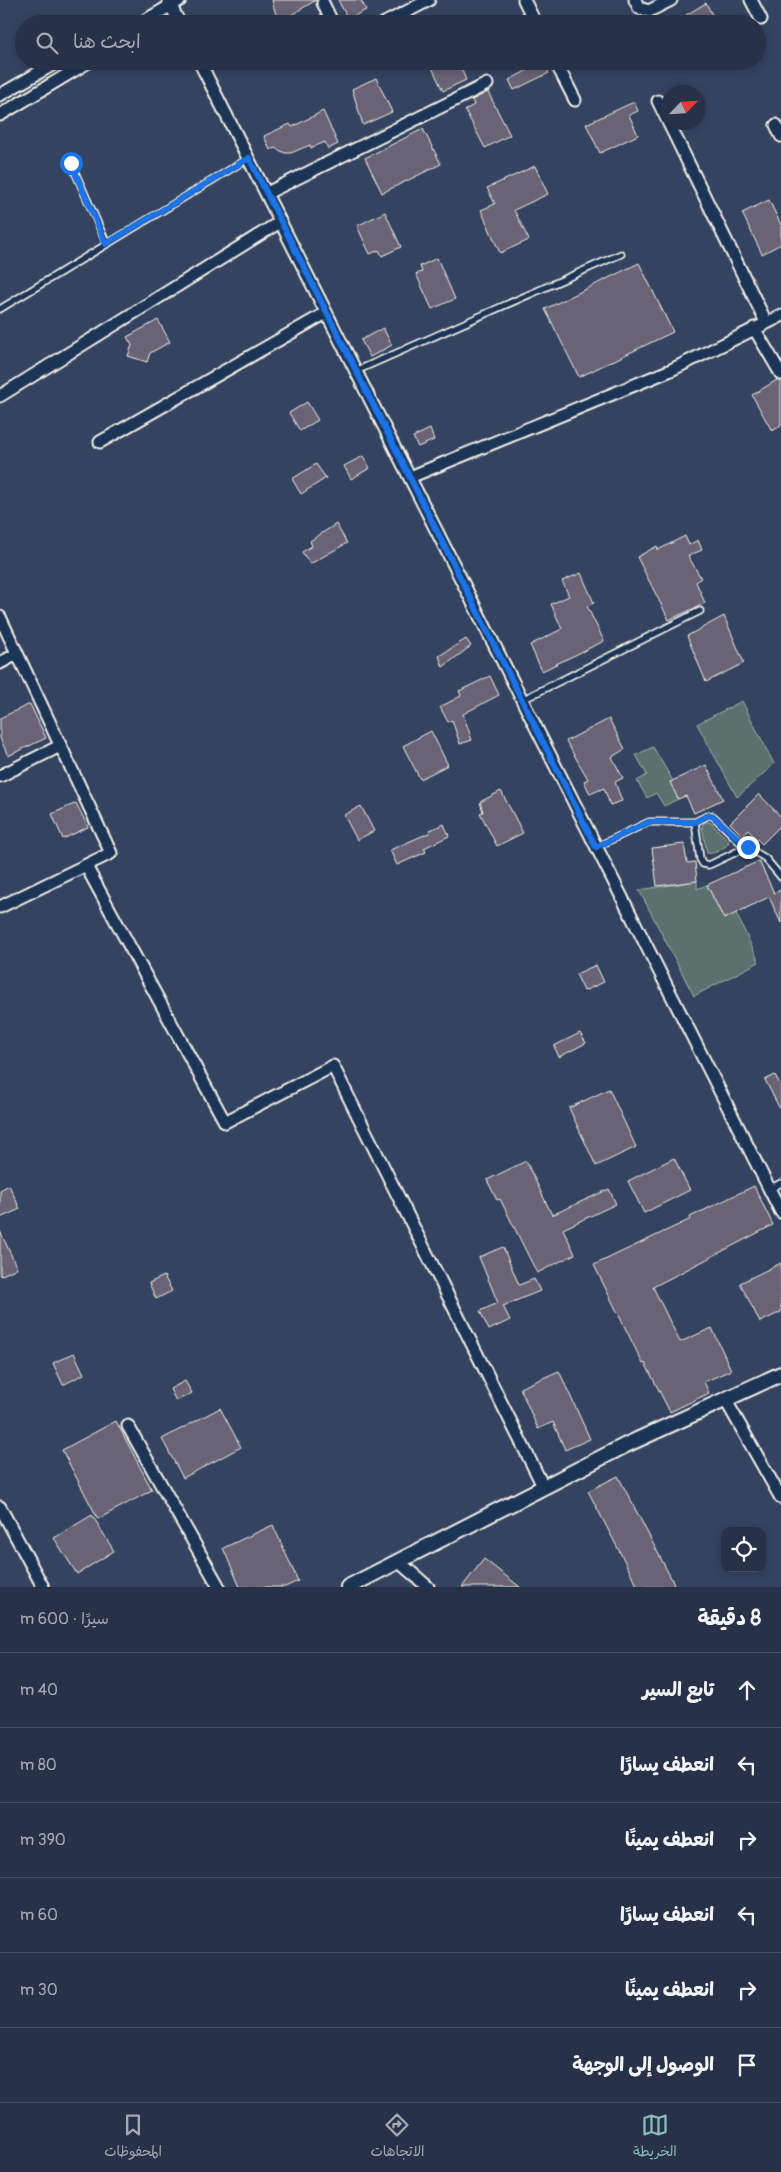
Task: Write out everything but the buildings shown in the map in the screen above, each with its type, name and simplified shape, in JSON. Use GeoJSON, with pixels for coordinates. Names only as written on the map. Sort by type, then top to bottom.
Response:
{"type":"FeatureCollection","features":[{"type":"Feature","properties":{"kind":"street"},"geometry":{"type":"LineString","coordinates":[[400,15],[429,0]]}},
{"type":"Feature","properties":{"kind":"street"},"geometry":{"type":"LineString","coordinates":[[524,0],[532,15]]}},
{"type":"Feature","properties":{"kind":"street"},"geometry":{"type":"LineString","coordinates":[[635,0],[639,8],[649,11],[672,0]]}},
{"type":"Feature","properties":{"kind":"street"},"geometry":{"type":"LineString","coordinates":[[751,0],[759,15]]}},
{"type":"Feature","properties":{"kind":"street"},"geometry":{"type":"LineString","coordinates":[[153,15],[173,2],[177,15]]}},
{"type":"Feature","properties":{"kind":"street"},"geometry":{"type":"LineString","coordinates":[[323,3],[329,15]]}},
{"type":"Feature","properties":{"kind":"street"},"geometry":{"type":"LineString","coordinates":[[0,96],[44,70]]}},
{"type":"Feature","properties":{"kind":"street"},"geometry":{"type":"LineString","coordinates":[[0,115],[75,70]]}},
{"type":"Feature","properties":{"kind":"street"},"geometry":{"type":"LineString","coordinates":[[204,70],[781,1212]]}},
{"type":"Feature","properties":{"kind":"street"},"geometry":{"type":"LineString","coordinates":[[560,70],[575,100]]}},
{"type":"Feature","properties":{"kind":"street"},"geometry":{"type":"LineString","coordinates":[[267,193],[487,84]]}},
{"type":"Feature","properties":{"kind":"street"},"geometry":{"type":"LineString","coordinates":[[658,101],[766,322]]}},
{"type":"Feature","properties":{"kind":"street"},"geometry":{"type":"LineString","coordinates":[[0,396],[280,222]]}},
{"type":"Feature","properties":{"kind":"street"},"geometry":{"type":"LineString","coordinates":[[100,442],[326,313]]}},
{"type":"Feature","properties":{"kind":"street"},"geometry":{"type":"LineString","coordinates":[[410,477],[671,370],[781,316]]}},
{"type":"Feature","properties":{"kind":"street"},"geometry":{"type":"LineString","coordinates":[[754,328],[781,374]]}},
{"type":"Feature","properties":{"kind":"street"},"geometry":{"type":"LineString","coordinates":[[0,618],[111,853],[0,907]]}},
{"type":"Feature","properties":{"kind":"street"},"geometry":{"type":"LineString","coordinates":[[0,663],[17,654]]}},
{"type":"Feature","properties":{"kind":"street"},"geometry":{"type":"LineString","coordinates":[[0,776],[60,746]]}},
{"type":"Feature","properties":{"kind":"street"},"geometry":{"type":"LineString","coordinates":[[86,866],[225,1122],[333,1066],[543,1486]]}},
{"type":"Feature","properties":{"kind":"street"},"geometry":{"type":"LineString","coordinates":[[348,1587],[543,1486],[781,1374]]}},
{"type":"Feature","properties":{"kind":"street"},"geometry":{"type":"LineString","coordinates":[[725,1399],[781,1498]]}},
{"type":"Feature","properties":{"kind":"street"},"geometry":{"type":"LineString","coordinates":[[128,1426],[220,1587]]}},
{"type":"Feature","properties":{"kind":"street"},"geometry":{"type":"LineString","coordinates":[[0,1507],[43,1587]]}},
{"type":"Feature","properties":{"kind":"street"},"geometry":{"type":"LineString","coordinates":[[398,1561],[428,1587]]}},
{"type":"Feature","properties":{"kind":"lane"},"geometry":{"type":"LineString","coordinates":[[0,309],[249,158]]}},
{"type":"Feature","properties":{"kind":"lane"},"geometry":{"type":"LineString","coordinates":[[71,163],[106,244]]}},
{"type":"Feature","properties":{"kind":"lane"},"geometry":{"type":"LineString","coordinates":[[356,371],[621,254]]}},
{"type":"Feature","properties":{"kind":"lane"},"geometry":{"type":"LineString","coordinates":[[522,700],[700,611]]}},
{"type":"Feature","properties":{"kind":"lane"},"geometry":{"type":"LineString","coordinates":[[596,847],[649,822],[695,822],[709,815],[713,816],[748,847],[765,858],[781,876]]}},
{"type":"Feature","properties":{"kind":"lane"},"geometry":{"type":"LineString","coordinates":[[695,822],[700,859],[704,864],[709,865],[748,847]]}},
{"type":"Feature","properties":{"kind":"lane"},"geometry":{"type":"LineString","coordinates":[[769,1189],[781,1183]]}},
{"type":"Feature","properties":{"kind":"green space"},"geometry":{"type":"Polygon","coordinates":[[[742,701],[774,764],[737,797],[697,724],[742,701]]]}},
{"type":"Feature","properties":{"kind":"green space"},"geometry":{"type":"Polygon","coordinates":[[[653,747],[673,781],[670,782],[678,799],[664,806],[656,793],[647,798],[637,781],[647,775],[636,755],[653,747]]]}},
{"type":"Feature","properties":{"kind":"green space"},"geometry":{"type":"Polygon","coordinates":[[[704,822],[710,822],[727,839],[729,842],[725,847],[716,852],[707,853],[702,827],[704,822]]]}},
{"type":"Feature","properties":{"kind":"green space"},"geometry":{"type":"Polygon","coordinates":[[[697,881],[697,889],[707,885],[724,919],[736,913],[759,962],[694,996],[639,890],[697,881]]]}},
{"type":"Feature","properties":{"kind":"route"},"geometry":{"type":"LineString","coordinates":[[71,163],[106,244],[249,158],[596,847],[637,826],[649,822],[695,822],[709,815],[713,816],[742,844],[748,847]]}}]}
